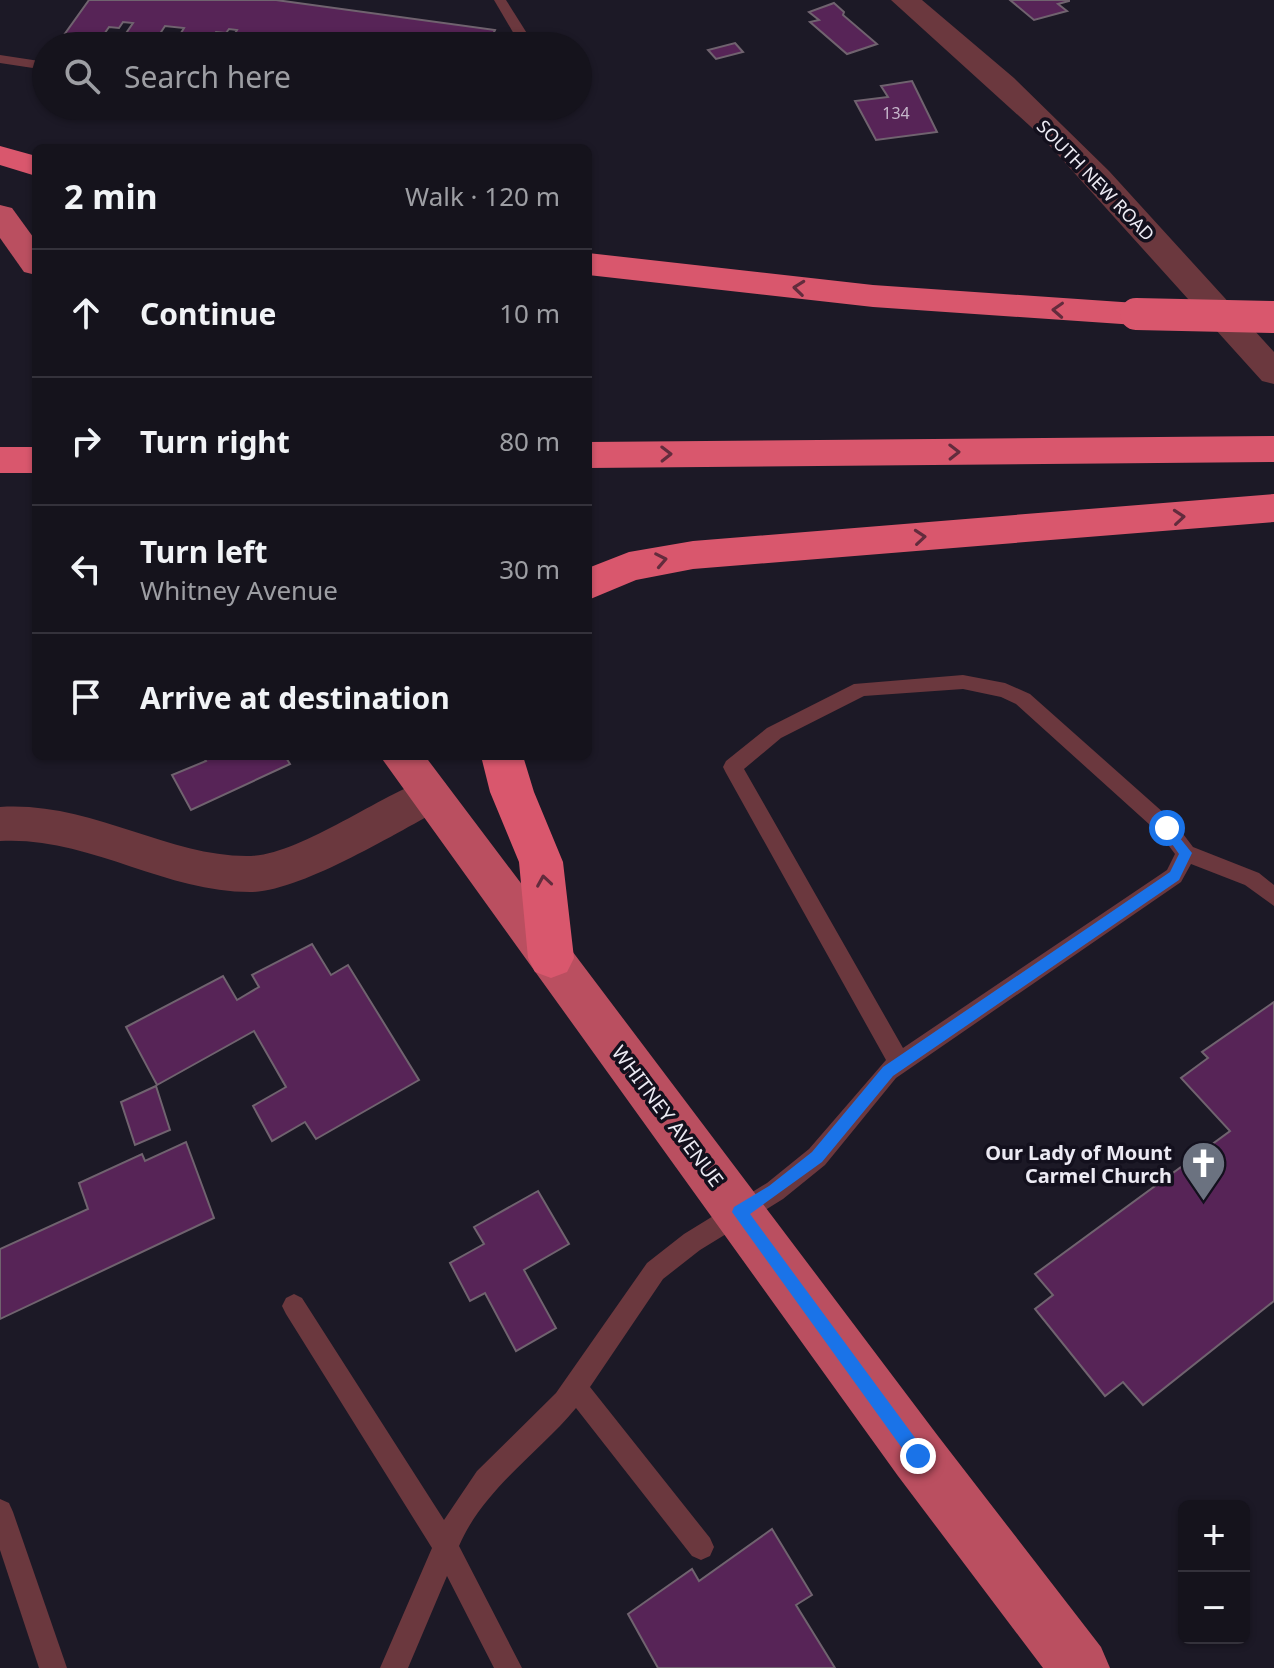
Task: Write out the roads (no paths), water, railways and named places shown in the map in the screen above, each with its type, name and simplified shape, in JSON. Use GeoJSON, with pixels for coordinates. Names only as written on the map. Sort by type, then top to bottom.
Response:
{"type":"FeatureCollection","features":[{"type":"Feature","properties":{"kind":"highway"},"geometry":{"type":"LineString","coordinates":[[0,155],[32,165]]}},
{"type":"Feature","properties":{"kind":"highway"},"geometry":{"type":"LineString","coordinates":[[592,264],[873,296],[1136,314],[1274,317]]}},
{"type":"Feature","properties":{"kind":"highway"},"geometry":{"type":"LineString","coordinates":[[592,455],[1268,449]]}},
{"type":"Feature","properties":{"kind":"highway"},"geometry":{"type":"LineString","coordinates":[[0,460],[32,460]]}},
{"type":"Feature","properties":{"kind":"highway"},"geometry":{"type":"LineString","coordinates":[[592,583],[629,567],[693,555],[1274,508]]}},
{"type":"Feature","properties":{"kind":"highway"},"geometry":{"type":"LineString","coordinates":[[503,760],[512,792],[541,862],[551,958]]}},
{"type":"Feature","properties":{"kind":"main road"},"geometry":{"type":"LineString","coordinates":[[0,215],[32,259]]}},
{"type":"Feature","properties":{"kind":"main road","name":"WHITNEY AVENUE"},"geometry":{"type":"LineString","coordinates":[[404,760],[1080,1668]]}},
{"type":"Feature","properties":{"kind":"street","name":"SOUTH NEW ROAD"},"geometry":{"type":"LineString","coordinates":[[905,0],[941,27],[1082,162],[1274,373]]}},
{"type":"Feature","properties":{"kind":"street"},"geometry":{"type":"LineString","coordinates":[[0,824],[63,827],[181,864],[254,874],[303,858],[430,795]]}},
{"type":"Feature","properties":{"kind":"lane"},"geometry":{"type":"LineString","coordinates":[[500,0],[519,32]]}},
{"type":"Feature","properties":{"kind":"lane"},"geometry":{"type":"LineString","coordinates":[[0,59],[32,64]]}},
{"type":"Feature","properties":{"kind":"lane"},"geometry":{"type":"LineString","coordinates":[[900,1063],[733,767],[774,733],[861,689],[963,682],[1005,690],[1023,699],[1156,818],[1186,853],[1252,879],[1274,897]]}},
{"type":"Feature","properties":{"kind":"lane"},"geometry":{"type":"LineString","coordinates":[[394,1668],[445,1545],[486,1480],[540,1430],[575,1387],[655,1271],[692,1242],[775,1191],[817,1157],[888,1071],[1174,876],[1186,853]]}},
{"type":"Feature","properties":{"kind":"lane"},"geometry":{"type":"LineString","coordinates":[[294,1306],[445,1545],[508,1668]]}},
{"type":"Feature","properties":{"kind":"lane"},"geometry":{"type":"LineString","coordinates":[[575,1387],[701,1547]]}},
{"type":"Feature","properties":{"kind":"lane"},"geometry":{"type":"LineString","coordinates":[[0,1512],[53,1668]]}},
{"type":"Feature","properties":{"kind":"place","name":"Our Lady of Mount Carmel Church"},"geometry":{"type":"Point","coordinates":[1203,1202]}}]}
